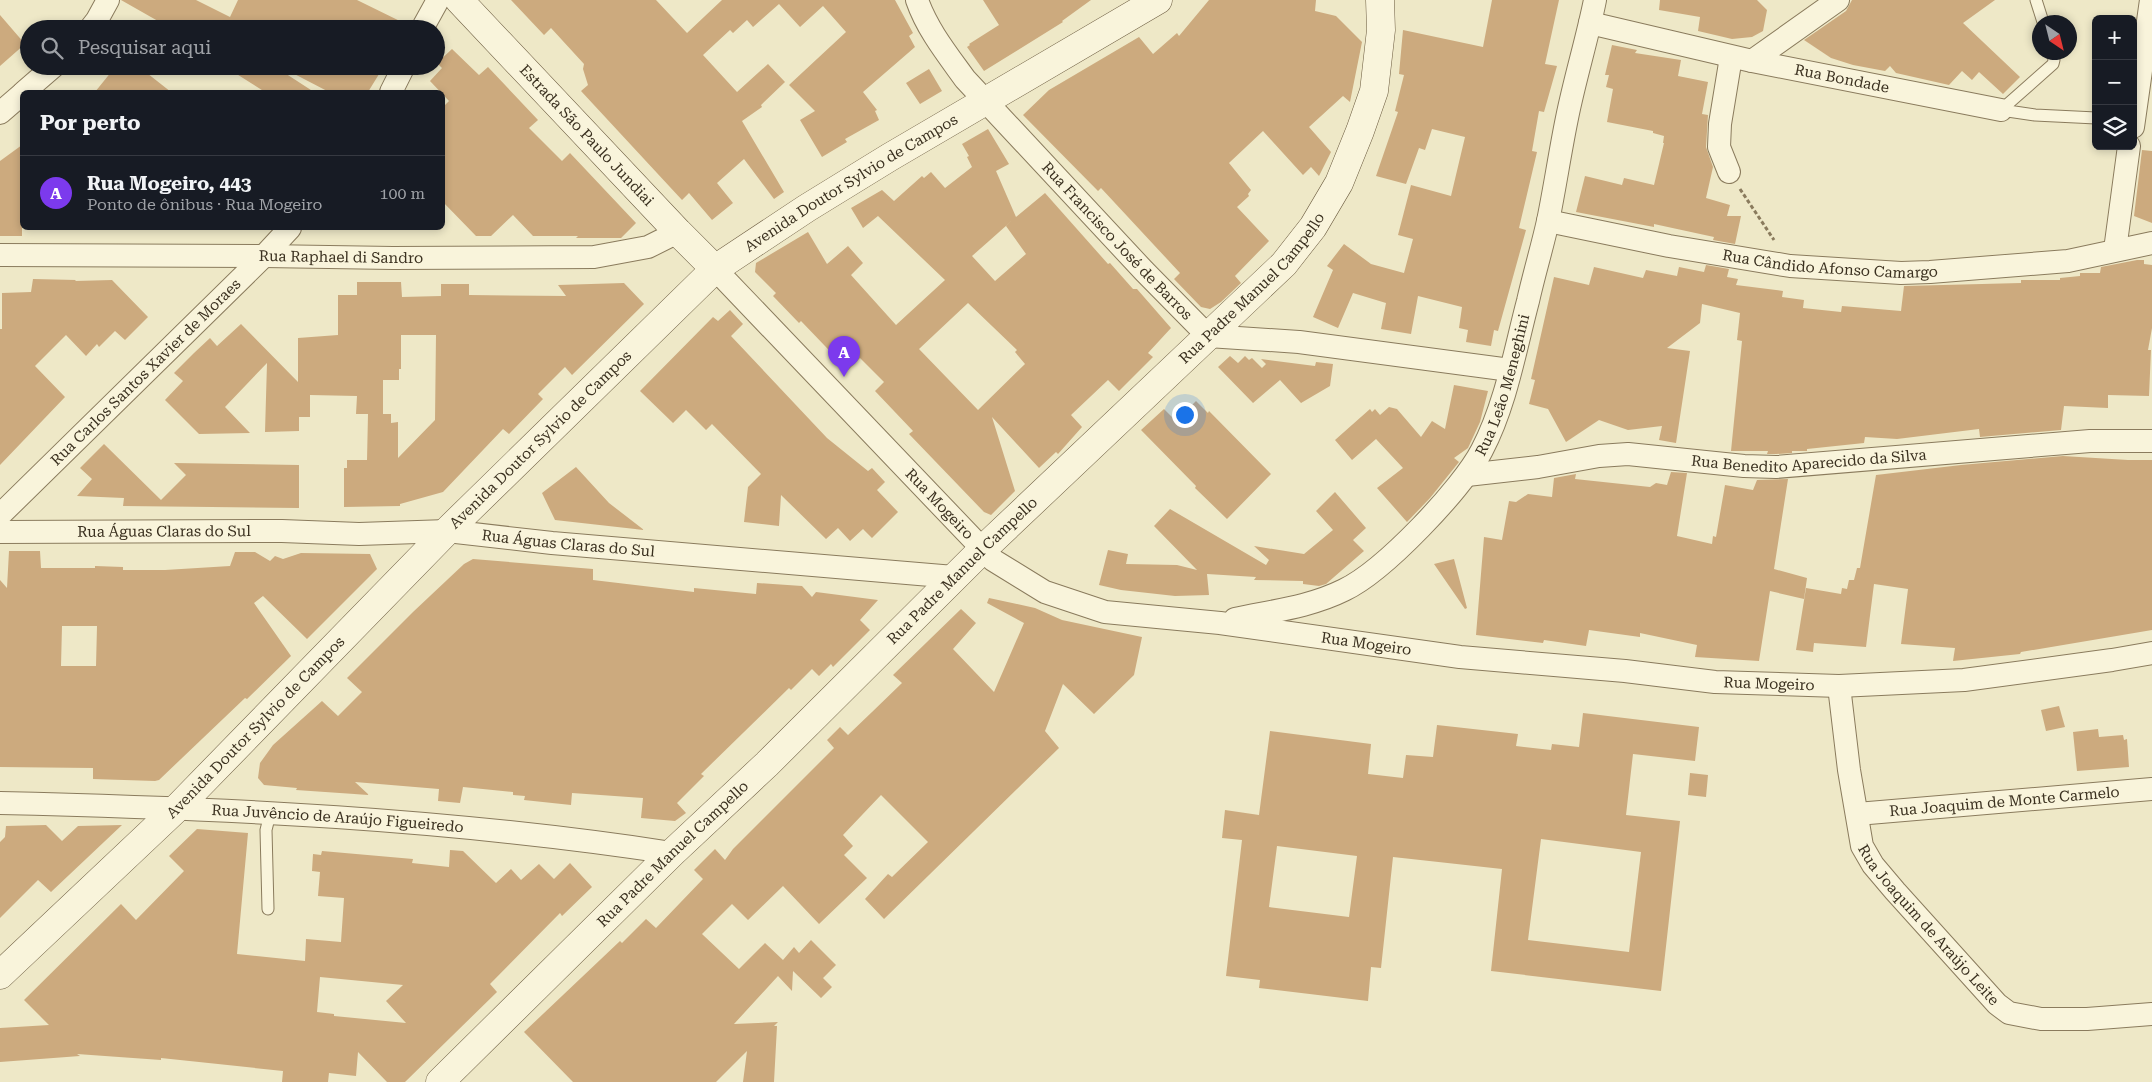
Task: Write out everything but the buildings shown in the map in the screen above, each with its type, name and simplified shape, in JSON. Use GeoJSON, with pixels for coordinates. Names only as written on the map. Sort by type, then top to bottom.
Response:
{"type":"FeatureCollection","features":[{"type":"Feature","properties":{"kind":"main road","name":"Estrada São Paulo Jundiai"},"geometry":{"type":"LineString","coordinates":[[459,0],[715,269]]}},
{"type":"Feature","properties":{"kind":"main road","name":"Avenida Doutor Sylvio de Campos"},"geometry":{"type":"LineString","coordinates":[[0,975],[178,807],[446,531],[715,269],[807,208],[1158,0]]}},
{"type":"Feature","properties":{"kind":"main road","name":"Rua Padre Manuel Campello"},"geometry":{"type":"LineString","coordinates":[[440,1082],[672,853],[767,764],[954,577],[1284,264],[1313,227],[1339,183],[1374,91],[1380,30],[1380,0]]}},
{"type":"Feature","properties":{"kind":"street"},"geometry":{"type":"LineString","coordinates":[[97,20],[108,0]]}},
{"type":"Feature","properties":{"kind":"street"},"geometry":{"type":"LineString","coordinates":[[427,20],[438,0]]}},
{"type":"Feature","properties":{"kind":"street","name":"Rua Francisco José de Barros"},"geometry":{"type":"LineString","coordinates":[[917,0],[922,14],[941,46],[965,79],[1144,271],[1208,336]]}},
{"type":"Feature","properties":{"kind":"street","name":"Rua Leão Meneghini"},"geometry":{"type":"LineString","coordinates":[[1220,623],[1304,605],[1345,590],[1368,575],[1405,542],[1467,476],[1482,452],[1492,429],[1510,370],[1548,222],[1567,116],[1595,0]]}},
{"type":"Feature","properties":{"kind":"street"},"geometry":{"type":"LineString","coordinates":[[1729,172],[1719,147],[1720,124],[1742,59],[1838,0]]}},
{"type":"Feature","properties":{"kind":"street"},"geometry":{"type":"LineString","coordinates":[[2136,105],[2151,0]]}},
{"type":"Feature","properties":{"kind":"street","name":"Rua Bondade"},"geometry":{"type":"LineString","coordinates":[[1590,23],[1742,59],[2001,110]]}},
{"type":"Feature","properties":{"kind":"street"},"geometry":{"type":"LineString","coordinates":[[26,90],[44,75]]}},
{"type":"Feature","properties":{"kind":"street"},"geometry":{"type":"LineString","coordinates":[[392,90],[400,75]]}},
{"type":"Feature","properties":{"kind":"street"},"geometry":{"type":"LineString","coordinates":[[0,113],[20,96]]}},
{"type":"Feature","properties":{"kind":"street"},"geometry":{"type":"LineString","coordinates":[[2115,250],[2128,150]]}},
{"type":"Feature","properties":{"kind":"street","name":"Rua Cândido Afonso Camargo"},"geometry":{"type":"LineString","coordinates":[[1548,222],[1669,246],[1790,266],[1901,272],[1930,272],[2068,261],[2152,243]]}},
{"type":"Feature","properties":{"kind":"street","name":"Rua Carlos Santos Xavier de Moraes"},"geometry":{"type":"LineString","coordinates":[[0,515],[264,256],[288,230]]}},
{"type":"Feature","properties":{"kind":"street","name":"Rua Raphael di Sandro"},"geometry":{"type":"LineString","coordinates":[[0,256],[594,257],[648,247],[678,232]]}},
{"type":"Feature","properties":{"kind":"street","name":"Rua Mogeiro"},"geometry":{"type":"LineString","coordinates":[[715,269],[993,560],[1045,592],[1105,612],[1220,623],[1460,657],[1625,671],[1715,682],[1839,686],[1964,680],[2112,660],[2152,652]]}},
{"type":"Feature","properties":{"kind":"street"},"geometry":{"type":"LineString","coordinates":[[1208,336],[1299,342],[1510,370]]}},
{"type":"Feature","properties":{"kind":"street","name":"Rua Benedito Aparecido da Silva"},"geometry":{"type":"LineString","coordinates":[[1467,476],[1628,454],[1744,466],[1786,467],[1886,456],[2090,441],[2152,440]]}},
{"type":"Feature","properties":{"kind":"street","name":"Rua Águas Claras do Sul"},"geometry":{"type":"LineString","coordinates":[[0,532],[282,531],[359,534],[446,531],[552,543],[954,577]]}},
{"type":"Feature","properties":{"kind":"street","name":"Rua Joaquim de Araújo Leite"},"geometry":{"type":"LineString","coordinates":[[1839,686],[1849,770],[1862,846],[1873,865],[1966,972],[1997,1004],[2009,1013],[2042,1019],[2152,1014]]}},
{"type":"Feature","properties":{"kind":"street","name":"Rua Joaquim de Monte Carmelo"},"geometry":{"type":"LineString","coordinates":[[1857,814],[2152,789]]}},
{"type":"Feature","properties":{"kind":"street","name":"Rua Juvêncio de Araújo Figueiredo"},"geometry":{"type":"LineString","coordinates":[[0,803],[178,807],[465,827],[672,853]]}},
{"type":"Feature","properties":{"kind":"lane"},"geometry":{"type":"LineString","coordinates":[[2036,0],[2041,15]]}},
{"type":"Feature","properties":{"kind":"lane"},"geometry":{"type":"LineString","coordinates":[[2001,110],[2053,64],[2054,60]]}},
{"type":"Feature","properties":{"kind":"lane","name":"Rua Bondade"},"geometry":{"type":"LineString","coordinates":[[2001,110],[2035,115],[2092,118]]}},
{"type":"Feature","properties":{"kind":"lane"},"geometry":{"type":"LineString","coordinates":[[268,909],[266,830],[270,814]]}},
{"type":"Feature","properties":{"kind":"path"},"geometry":{"type":"LineString","coordinates":[[1729,172],[1790,266]]}},
{"type":"Feature","properties":{"kind":"place","name":"Rua Mogeiro, 443"},"geometry":{"type":"Point","coordinates":[844,377]}}]}
